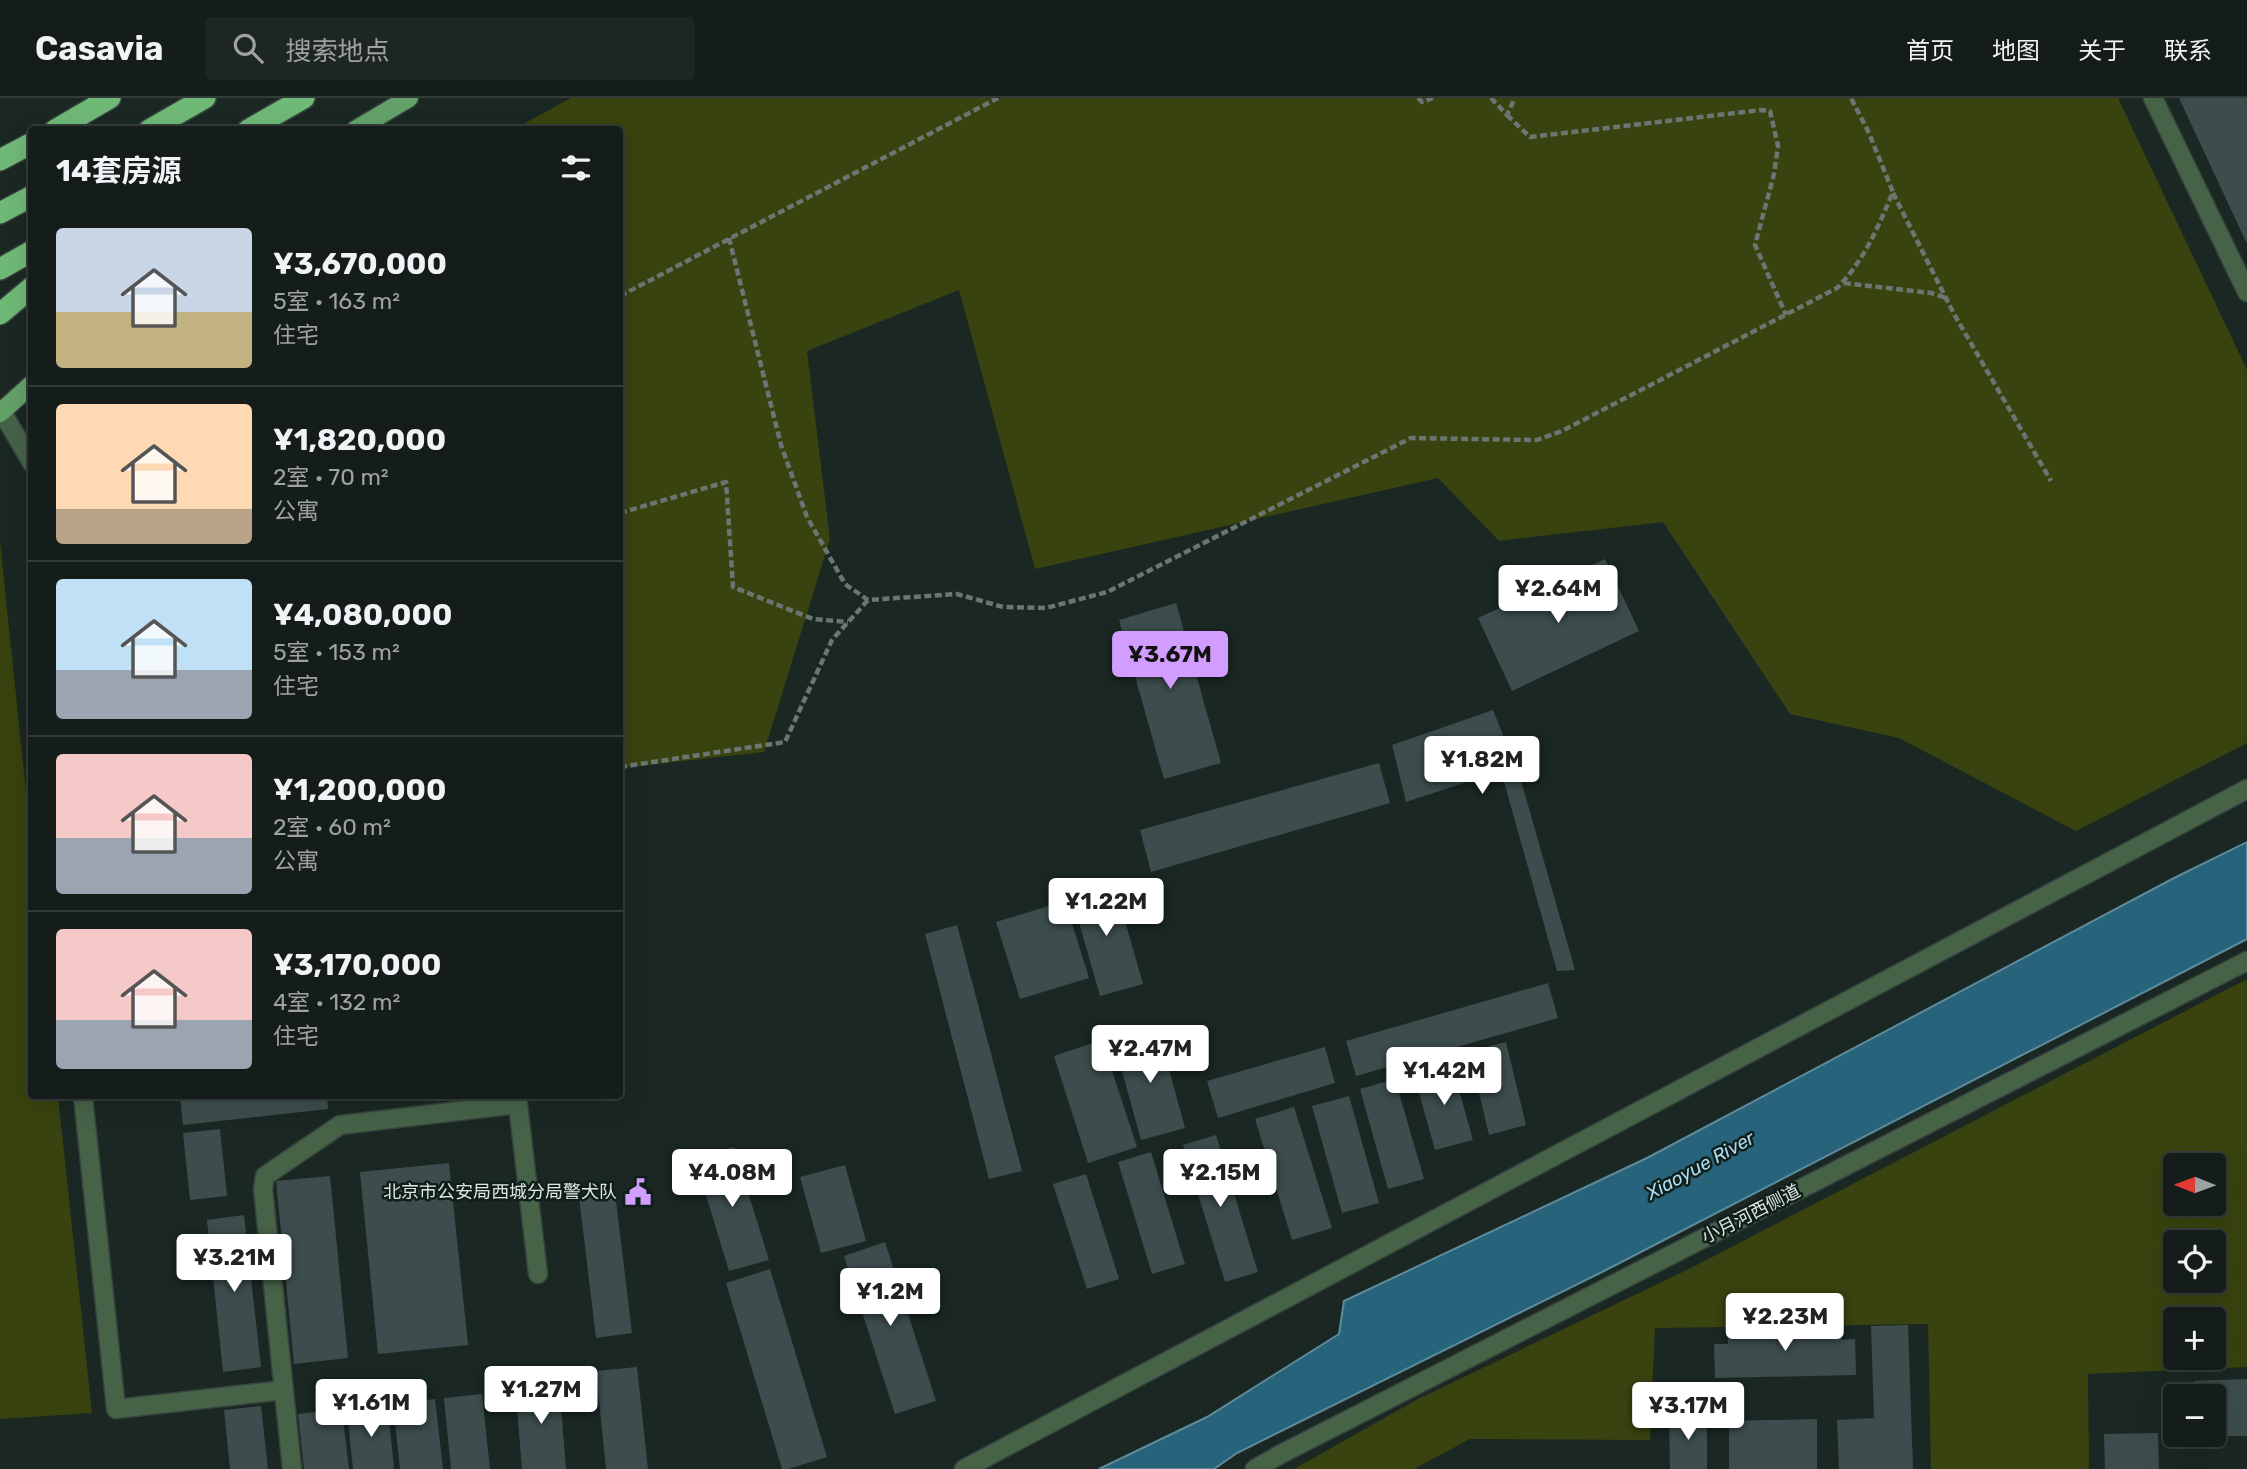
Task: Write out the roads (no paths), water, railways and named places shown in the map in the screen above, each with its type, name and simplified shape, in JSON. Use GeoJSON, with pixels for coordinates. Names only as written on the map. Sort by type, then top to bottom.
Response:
{"type":"FeatureCollection","features":[{"type":"Feature","properties":{"kind":"highway"},"geometry":{"type":"LineString","coordinates":[[62,126],[110,98]]}},
{"type":"Feature","properties":{"kind":"highway"},"geometry":{"type":"LineString","coordinates":[[156,126],[205,98]]}},
{"type":"Feature","properties":{"kind":"highway"},"geometry":{"type":"LineString","coordinates":[[255,126],[304,98]]}},
{"type":"Feature","properties":{"kind":"highway"},"geometry":{"type":"LineString","coordinates":[[0,160],[28,145]]}},
{"type":"Feature","properties":{"kind":"highway"},"geometry":{"type":"LineString","coordinates":[[0,213],[28,197]]}},
{"type":"Feature","properties":{"kind":"highway"},"geometry":{"type":"LineString","coordinates":[[0,269],[28,253]]}},
{"type":"Feature","properties":{"kind":"highway"},"geometry":{"type":"LineString","coordinates":[[0,314],[28,290]]}},
{"type":"Feature","properties":{"kind":"main road"},"geometry":{"type":"LineString","coordinates":[[362,126],[409,98]]}},
{"type":"Feature","properties":{"kind":"main road"},"geometry":{"type":"LineString","coordinates":[[1,412],[28,388]]}},
{"type":"Feature","properties":{"kind":"street"},"geometry":{"type":"LineString","coordinates":[[2153,98],[2247,292]]}},
{"type":"Feature","properties":{"kind":"street"},"geometry":{"type":"LineString","coordinates":[[1,412],[28,456]]}},
{"type":"Feature","properties":{"kind":"street"},"geometry":{"type":"LineString","coordinates":[[964,1469],[2247,789]]}},
{"type":"Feature","properties":{"kind":"street","name":"小月河西侧道"},"geometry":{"type":"LineString","coordinates":[[1255,1469],[2247,961]]}},
{"type":"Feature","properties":{"kind":"street"},"geometry":{"type":"LineString","coordinates":[[83,1099],[116,1409],[284,1390]]}},
{"type":"Feature","properties":{"kind":"street"},"geometry":{"type":"LineString","coordinates":[[292,1469],[263,1189],[265,1176],[340,1125],[517,1100],[537,1274]]}},
{"type":"Feature","properties":{"kind":"water","name":"Xiaoyue River"},"geometry":{"type":"Polygon","coordinates":[[[2247,842],[2247,939],[1606,1270],[1237,1453],[1214,1469],[1099,1469],[1207,1417],[1339,1334],[1344,1301],[1647,1158],[2174,878],[2247,842]]]}},
{"type":"Feature","properties":{"kind":"place","name":"北京市公安局西城分局警犬队"},"geometry":{"type":"Point","coordinates":[638,1192]}}]}
